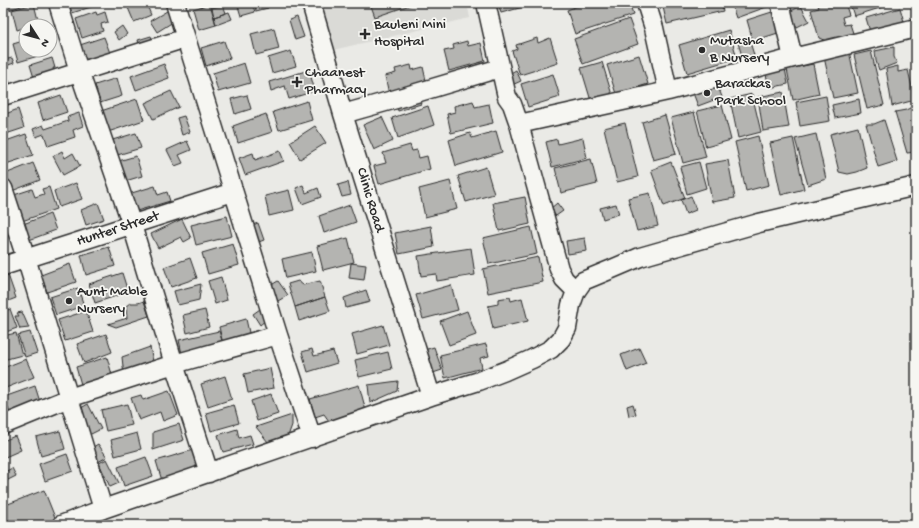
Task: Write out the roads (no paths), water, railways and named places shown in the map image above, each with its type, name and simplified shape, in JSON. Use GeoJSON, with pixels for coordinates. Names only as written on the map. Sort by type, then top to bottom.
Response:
{"type":"FeatureCollection","features":[{"type":"Feature","properties":{"kind":"street"},"geometry":{"type":"LineString","coordinates":[[58,3],[79,71],[132,225],[209,473]]}},
{"type":"Feature","properties":{"kind":"street"},"geometry":{"type":"LineString","coordinates":[[175,3],[233,192],[312,438]]}},
{"type":"Feature","properties":{"kind":"street","name":"Clinic Road"},"geometry":{"type":"LineString","coordinates":[[311,3],[343,114],[431,396]]}},
{"type":"Feature","properties":{"kind":"street"},"geometry":{"type":"LineString","coordinates":[[486,3],[507,97],[512,104],[519,124],[559,269],[564,279],[576,291]]}},
{"type":"Feature","properties":{"kind":"street"},"geometry":{"type":"LineString","coordinates":[[646,3],[654,28],[668,91]]}},
{"type":"Feature","properties":{"kind":"street"},"geometry":{"type":"LineString","coordinates":[[780,3],[793,58]]}},
{"type":"Feature","properties":{"kind":"street"},"geometry":{"type":"LineString","coordinates":[[519,124],[668,91],[793,58],[916,28]]}},
{"type":"Feature","properties":{"kind":"street"},"geometry":{"type":"LineString","coordinates":[[3,96],[186,38]]}},
{"type":"Feature","properties":{"kind":"street"},"geometry":{"type":"LineString","coordinates":[[343,114],[500,68]]}},
{"type":"Feature","properties":{"kind":"street"},"geometry":{"type":"LineString","coordinates":[[60,525],[431,396],[479,381],[532,359],[551,349],[561,339],[567,328],[571,305],[576,291],[583,281],[640,257],[759,223],[916,186]]}},
{"type":"Feature","properties":{"kind":"street"},"geometry":{"type":"LineString","coordinates":[[3,188],[103,509]]}},
{"type":"Feature","properties":{"kind":"street","name":"Hunter Street"},"geometry":{"type":"LineString","coordinates":[[3,266],[233,192]]}},
{"type":"Feature","properties":{"kind":"street"},"geometry":{"type":"LineString","coordinates":[[3,425],[69,398],[174,364],[278,334]]}},
{"type":"Feature","properties":{"kind":"place","name":"Bauleni Mini Hospital"},"geometry":{"type":"Point","coordinates":[365,34]}},
{"type":"Feature","properties":{"kind":"place","name":"Mutasha B Nursery"},"geometry":{"type":"Point","coordinates":[702,50]}},
{"type":"Feature","properties":{"kind":"place","name":"Chaanest Pharmacy"},"geometry":{"type":"Point","coordinates":[297,82]}},
{"type":"Feature","properties":{"kind":"place","name":"Barackas Park School"},"geometry":{"type":"Point","coordinates":[707,93]}},
{"type":"Feature","properties":{"kind":"place","name":"Aunt Mable Nursery"},"geometry":{"type":"Point","coordinates":[69,301]}}]}
